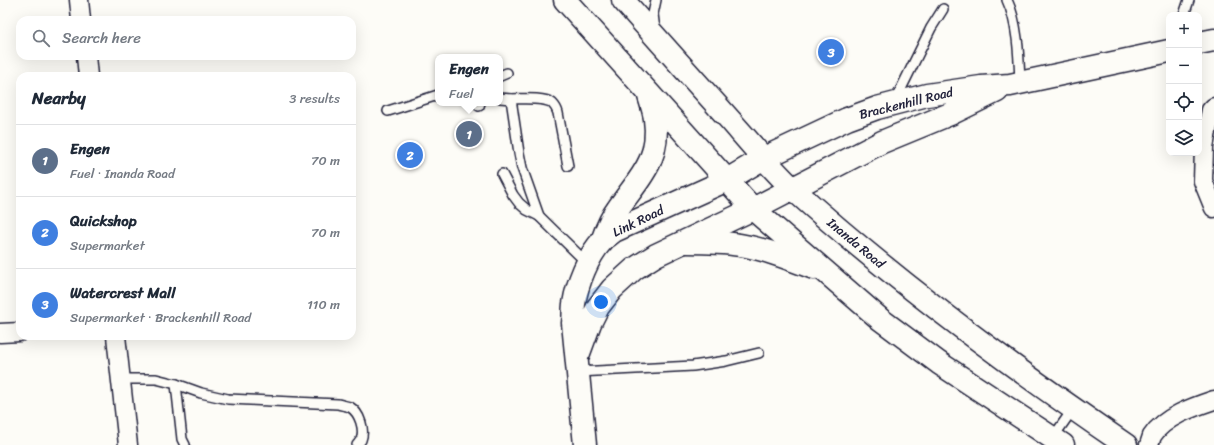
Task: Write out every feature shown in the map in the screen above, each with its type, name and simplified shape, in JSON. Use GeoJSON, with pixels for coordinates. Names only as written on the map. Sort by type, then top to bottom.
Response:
{"type":"FeatureCollection","features":[{"type":"Feature","properties":{"kind":"main road"},"geometry":{"type":"LineString","coordinates":[[565,0],[753,208],[880,319],[939,363],[1054,443]]}},
{"type":"Feature","properties":{"kind":"main road","name":"Inanda Road"},"geometry":{"type":"LineString","coordinates":[[623,0],[792,188],[870,255],[937,309],[1013,366],[1126,445]]}},
{"type":"Feature","properties":{"kind":"main road"},"geometry":{"type":"LineString","coordinates":[[1202,42],[1214,40]]}},
{"type":"Feature","properties":{"kind":"main road","name":"Brackenhill Road"},"geometry":{"type":"LineString","coordinates":[[764,158],[847,119],[893,104],[955,90],[1015,84],[1166,52]]}},
{"type":"Feature","properties":{"kind":"main road","name":"Brackenhill Road"},"geometry":{"type":"LineString","coordinates":[[792,188],[882,142],[950,114],[1015,84]]}},
{"type":"Feature","properties":{"kind":"main road"},"geometry":{"type":"LineString","coordinates":[[602,241],[609,223],[616,211],[645,172],[655,147],[656,126],[649,94]]}},
{"type":"Feature","properties":{"kind":"main road","name":"Link Road"},"geometry":{"type":"LineString","coordinates":[[585,445],[577,365],[574,305],[578,286],[587,263],[602,241],[614,231],[727,180],[764,158]]}},
{"type":"Feature","properties":{"kind":"main road","name":"Link Road"},"geometry":{"type":"LineString","coordinates":[[577,365],[590,323],[598,307],[612,289],[634,269],[656,255],[792,188]]}},
{"type":"Feature","properties":{"kind":"main road"},"geometry":{"type":"LineString","coordinates":[[683,242],[712,242],[760,249],[783,256],[830,275]]}},
{"type":"Feature","properties":{"kind":"main road"},"geometry":{"type":"LineString","coordinates":[[587,263],[612,289]]}},
{"type":"Feature","properties":{"kind":"street"},"geometry":{"type":"LineString","coordinates":[[79,0],[81,16]]}},
{"type":"Feature","properties":{"kind":"street"},"geometry":{"type":"LineString","coordinates":[[86,60],[88,72]]}},
{"type":"Feature","properties":{"kind":"street"},"geometry":{"type":"LineString","coordinates":[[1214,107],[1211,110],[1204,147],[1203,180],[1214,208]]}},
{"type":"Feature","properties":{"kind":"street"},"geometry":{"type":"LineString","coordinates":[[0,333],[16,332]]}},
{"type":"Feature","properties":{"kind":"street"},"geometry":{"type":"LineString","coordinates":[[116,340],[128,445]]}},
{"type":"Feature","properties":{"kind":"street"},"geometry":{"type":"LineString","coordinates":[[1149,445],[1152,436],[1164,422],[1193,407],[1214,400]]}},
{"type":"Feature","properties":{"kind":"lane"},"geometry":{"type":"LineString","coordinates":[[656,0],[653,14],[656,37]]}},
{"type":"Feature","properties":{"kind":"lane"},"geometry":{"type":"LineString","coordinates":[[1007,0],[1015,29],[1015,84]]}},
{"type":"Feature","properties":{"kind":"lane"},"geometry":{"type":"LineString","coordinates":[[1185,12],[1189,0]]}},
{"type":"Feature","properties":{"kind":"lane"},"geometry":{"type":"LineString","coordinates":[[893,104],[931,28],[943,9]]}},
{"type":"Feature","properties":{"kind":"lane"},"geometry":{"type":"LineString","coordinates":[[388,111],[435,96]]}},
{"type":"Feature","properties":{"kind":"lane"},"geometry":{"type":"LineString","coordinates":[[503,98],[544,100],[550,102],[556,107],[568,166]]}},
{"type":"Feature","properties":{"kind":"lane"},"geometry":{"type":"LineString","coordinates":[[510,99],[522,168],[539,216]]}},
{"type":"Feature","properties":{"kind":"lane"},"geometry":{"type":"LineString","coordinates":[[502,174],[512,195],[519,203],[527,210],[539,216],[587,263]]}},
{"type":"Feature","properties":{"kind":"lane"},"geometry":{"type":"LineString","coordinates":[[577,365],[650,369],[693,366],[726,361],[759,353]]}},
{"type":"Feature","properties":{"kind":"lane"},"geometry":{"type":"LineString","coordinates":[[120,379],[156,379],[201,393],[228,398],[338,404],[351,408],[357,415],[361,424],[362,434],[361,441],[357,445]]}},
{"type":"Feature","properties":{"kind":"lane"},"geometry":{"type":"LineString","coordinates":[[176,384],[182,439],[186,445]]}},
{"type":"Feature","properties":{"kind":"lane"},"geometry":{"type":"LineString","coordinates":[[1054,443],[1073,409]]}},
{"type":"Feature","properties":{"kind":"place","name":"Watercrest Mall"},"geometry":{"type":"Point","coordinates":[831,52]}},
{"type":"Feature","properties":{"kind":"place","name":"Engen"},"geometry":{"type":"Point","coordinates":[469,134]}},
{"type":"Feature","properties":{"kind":"place","name":"Quickshop"},"geometry":{"type":"Point","coordinates":[410,155]}}]}
